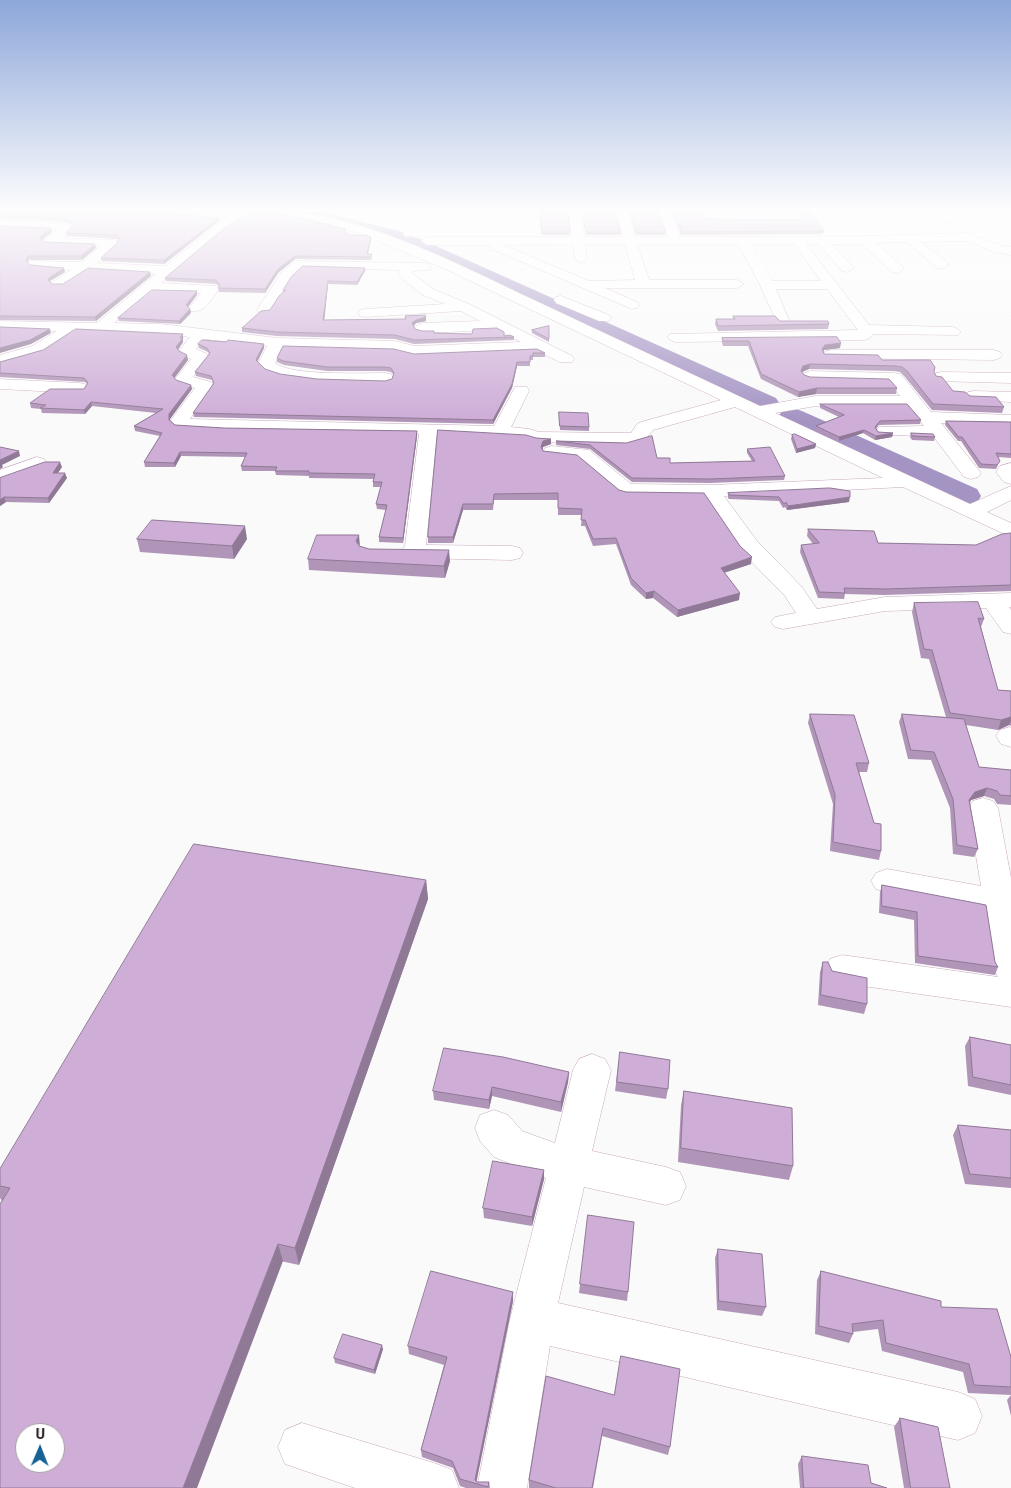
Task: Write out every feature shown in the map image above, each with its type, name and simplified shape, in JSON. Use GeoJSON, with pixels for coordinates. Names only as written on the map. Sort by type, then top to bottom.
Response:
{"type":"FeatureCollection","features":[{"type":"Feature","properties":{"kind":"street"},"geometry":{"type":"LineString","coordinates":[[58,283],[62,280]]}},
{"type":"Feature","properties":{"kind":"street"},"geometry":{"type":"LineString","coordinates":[[101,327],[155,280]]}},
{"type":"Feature","properties":{"kind":"street"},"geometry":{"type":"LineString","coordinates":[[264,310],[283,280]]}},
{"type":"Feature","properties":{"kind":"street"},"geometry":{"type":"LineString","coordinates":[[412,280],[422,288],[466,308],[566,359]]}},
{"type":"Feature","properties":{"kind":"street"},"geometry":{"type":"LineString","coordinates":[[489,280],[551,315],[735,402],[769,409],[906,481],[973,510],[1011,532]]}},
{"type":"Feature","properties":{"kind":"street"},"geometry":{"type":"LineString","coordinates":[[577,280],[632,305]]}},
{"type":"Feature","properties":{"kind":"street"},"geometry":{"type":"LineString","coordinates":[[765,280],[775,320],[792,324],[797,352],[821,400]]}},
{"type":"Feature","properties":{"kind":"street"},"geometry":{"type":"LineString","coordinates":[[797,352],[867,334],[829,280]]}},
{"type":"Feature","properties":{"kind":"street"},"geometry":{"type":"LineString","coordinates":[[585,284],[738,284]]}},
{"type":"Feature","properties":{"kind":"street"},"geometry":{"type":"LineString","coordinates":[[768,285],[832,285]]}},
{"type":"Feature","properties":{"kind":"street"},"geometry":{"type":"LineString","coordinates":[[147,287],[212,289],[196,308]]}},
{"type":"Feature","properties":{"kind":"street"},"geometry":{"type":"LineString","coordinates":[[551,295],[604,318]]}},
{"type":"Feature","properties":{"kind":"street"},"geometry":{"type":"LineString","coordinates":[[365,313],[466,308]]}},
{"type":"Feature","properties":{"kind":"street"},"geometry":{"type":"LineString","coordinates":[[422,328],[503,327],[530,322],[551,315]]}},
{"type":"Feature","properties":{"kind":"street"},"geometry":{"type":"LineString","coordinates":[[0,325],[161,329],[277,343],[395,346],[414,351],[540,346]]}},
{"type":"Feature","properties":{"kind":"street"},"geometry":{"type":"LineString","coordinates":[[0,360],[38,350],[72,328]]}},
{"type":"Feature","properties":{"kind":"street"},"geometry":{"type":"LineString","coordinates":[[370,330],[370,346]]}},
{"type":"Feature","properties":{"kind":"street"},"geometry":{"type":"LineString","coordinates":[[865,330],[953,332]]}},
{"type":"Feature","properties":{"kind":"street"},"geometry":{"type":"LineString","coordinates":[[919,331],[936,354]]}},
{"type":"Feature","properties":{"kind":"street"},"geometry":{"type":"LineString","coordinates":[[200,334],[187,351],[201,357],[183,379],[205,386],[180,420],[182,424],[292,428],[430,429],[529,434],[536,437],[636,438],[643,428],[735,402]]}},
{"type":"Feature","properties":{"kind":"street"},"geometry":{"type":"LineString","coordinates":[[675,336],[797,352],[892,377],[914,401],[921,414],[932,424],[974,475],[1006,495]]}},
{"type":"Feature","properties":{"kind":"street"},"geometry":{"type":"LineString","coordinates":[[277,343],[266,364],[269,369],[275,372],[298,376],[385,378]]}},
{"type":"Feature","properties":{"kind":"street"},"geometry":{"type":"LineString","coordinates":[[816,355],[994,355]]}},
{"type":"Feature","properties":{"kind":"street"},"geometry":{"type":"LineString","coordinates":[[942,377],[1011,378]]}},
{"type":"Feature","properties":{"kind":"street"},"geometry":{"type":"LineString","coordinates":[[0,384],[79,388]]}},
{"type":"Feature","properties":{"kind":"street"},"geometry":{"type":"LineString","coordinates":[[501,432],[504,422],[521,391]]}},
{"type":"Feature","properties":{"kind":"street"},"geometry":{"type":"LineString","coordinates":[[974,396],[1011,397]]}},
{"type":"Feature","properties":{"kind":"street"},"geometry":{"type":"LineString","coordinates":[[769,409],[821,400],[914,401]]}},
{"type":"Feature","properties":{"kind":"street"},"geometry":{"type":"LineString","coordinates":[[885,431],[932,424],[1004,425]]}},
{"type":"Feature","properties":{"kind":"street"},"geometry":{"type":"LineString","coordinates":[[415,551],[430,429]]}},
{"type":"Feature","properties":{"kind":"street"},"geometry":{"type":"LineString","coordinates":[[536,437],[542,450],[582,454],[626,490],[710,491],[879,484],[906,481]]}},
{"type":"Feature","properties":{"kind":"street"},"geometry":{"type":"LineString","coordinates":[[0,477],[37,463]]}},
{"type":"Feature","properties":{"kind":"street"},"geometry":{"type":"LineString","coordinates":[[1011,469],[1006,472],[1011,478]]}},
{"type":"Feature","properties":{"kind":"street"},"geometry":{"type":"LineString","coordinates":[[710,491],[749,546],[793,590],[811,616]]}},
{"type":"Feature","properties":{"kind":"street"},"geometry":{"type":"LineString","coordinates":[[973,510],[1006,495]]}},
{"type":"Feature","properties":{"kind":"street"},"geometry":{"type":"LineString","coordinates":[[388,551],[512,553]]}},
{"type":"Feature","properties":{"kind":"street"},"geometry":{"type":"LineString","coordinates":[[783,622],[885,604],[1002,600],[1011,627]]}},
{"type":"Feature","properties":{"kind":"street"},"geometry":{"type":"LineString","coordinates":[[983,808],[1011,969]]}},
{"type":"Feature","properties":{"kind":"street"},"geometry":{"type":"LineString","coordinates":[[887,881],[998,901]]}},
{"type":"Feature","properties":{"kind":"street"},"geometry":{"type":"LineString","coordinates":[[842,968],[1011,993]]}},
{"type":"Feature","properties":{"kind":"street"},"geometry":{"type":"LineString","coordinates":[[502,1488],[532,1319],[592,1070]]}},
{"type":"Feature","properties":{"kind":"street"},"geometry":{"type":"LineString","coordinates":[[494,1128],[508,1144],[546,1160],[666,1186]]}},
{"type":"Feature","properties":{"kind":"street"},"geometry":{"type":"LineString","coordinates":[[532,1319],[958,1416]]}},
{"type":"Feature","properties":{"kind":"street"},"geometry":{"type":"LineString","coordinates":[[302,1447],[434,1488]]}},
{"type":"Feature","properties":{"kind":"building"},"geometry":{"type":"Polygon","coordinates":[[[0,280],[48,280],[52,284],[63,284],[69,280],[140,280],[95,317],[0,316],[0,280]]]}},
{"type":"Feature","properties":{"kind":"building"},"geometry":{"type":"Polygon","coordinates":[[[216,280],[271,280],[265,289],[218,288],[220,285],[216,280]]]}},
{"type":"Feature","properties":{"kind":"building"},"geometry":{"type":"Polygon","coordinates":[[[289,280],[358,280],[357,282],[328,281],[323,320],[406,319],[405,316],[425,315],[426,317],[412,323],[415,329],[434,331],[434,333],[472,334],[473,329],[497,328],[504,332],[504,336],[510,335],[514,337],[414,340],[395,335],[277,332],[242,328],[261,311],[270,310],[279,296],[286,290],[283,290],[289,280]]]}},
{"type":"Feature","properties":{"kind":"building"},"geometry":{"type":"Polygon","coordinates":[[[152,290],[197,291],[186,305],[190,309],[179,321],[118,318],[152,290]]]}},
{"type":"Feature","properties":{"kind":"building"},"geometry":{"type":"Polygon","coordinates":[[[733,316],[775,316],[780,321],[828,321],[829,324],[718,326],[716,319],[735,319],[733,316]]]}},
{"type":"Feature","properties":{"kind":"building"},"geometry":{"type":"Polygon","coordinates":[[[549,326],[549,339],[532,330],[549,326]]]}},
{"type":"Feature","properties":{"kind":"building"},"geometry":{"type":"Polygon","coordinates":[[[0,327],[50,329],[30,340],[0,348],[0,327]]]}},
{"type":"Feature","properties":{"kind":"building"},"geometry":{"type":"Polygon","coordinates":[[[76,329],[183,334],[180,338],[183,338],[176,347],[187,355],[172,375],[176,380],[191,385],[169,414],[169,420],[175,425],[224,428],[417,431],[403,538],[379,537],[387,505],[376,504],[382,482],[373,482],[375,474],[275,471],[277,467],[241,466],[247,453],[180,452],[174,463],[144,462],[162,433],[134,426],[163,409],[91,402],[84,410],[40,408],[46,405],[30,403],[50,389],[84,389],[88,383],[84,378],[0,373],[0,362],[43,350],[76,329]]]}},
{"type":"Feature","properties":{"kind":"building"},"geometry":{"type":"Polygon","coordinates":[[[837,337],[841,343],[825,345],[822,349],[824,354],[878,355],[882,360],[930,360],[935,367],[934,372],[936,376],[942,377],[953,391],[965,392],[970,396],[996,397],[1004,407],[933,404],[907,371],[902,367],[895,366],[810,364],[803,366],[801,371],[804,375],[810,377],[889,379],[897,388],[817,388],[799,392],[761,374],[749,341],[723,341],[722,338],[837,337]]]}},
{"type":"Feature","properties":{"kind":"building"},"geometry":{"type":"Polygon","coordinates":[[[202,340],[226,342],[228,340],[264,344],[256,360],[265,369],[280,374],[317,379],[385,381],[392,379],[394,373],[391,368],[385,367],[327,367],[283,361],[277,358],[283,346],[394,349],[414,354],[537,349],[545,353],[533,353],[533,356],[530,356],[530,362],[517,362],[512,384],[493,420],[193,413],[214,383],[211,376],[195,372],[210,353],[207,348],[198,344],[202,340]]]}},
{"type":"Feature","properties":{"kind":"building"},"geometry":{"type":"Polygon","coordinates":[[[820,404],[907,404],[921,420],[880,421],[875,427],[878,432],[893,433],[876,436],[864,430],[839,437],[816,426],[844,415],[820,404]]]}},
{"type":"Feature","properties":{"kind":"building"},"geometry":{"type":"Polygon","coordinates":[[[559,412],[588,413],[589,427],[560,426],[559,412]]]}},
{"type":"Feature","properties":{"kind":"building"},"geometry":{"type":"Polygon","coordinates":[[[946,421],[1011,422],[1011,454],[996,453],[1000,461],[997,465],[981,464],[962,437],[959,437],[946,421]]]}},
{"type":"Feature","properties":{"kind":"building"},"geometry":{"type":"Polygon","coordinates":[[[438,430],[526,435],[551,439],[543,441],[541,447],[543,451],[577,455],[619,490],[626,492],[704,493],[740,546],[752,557],[721,568],[740,593],[678,610],[654,591],[646,593],[631,578],[616,538],[593,539],[585,520],[581,520],[582,509],[558,508],[558,493],[494,494],[493,504],[463,504],[453,537],[428,537],[438,430]]]}},
{"type":"Feature","properties":{"kind":"building"},"geometry":{"type":"Polygon","coordinates":[[[911,433],[933,434],[935,437],[913,436],[911,433]]]}},
{"type":"Feature","properties":{"kind":"building"},"geometry":{"type":"Polygon","coordinates":[[[795,434],[816,444],[797,449],[792,435],[795,434]]]}},
{"type":"Feature","properties":{"kind":"building"},"geometry":{"type":"Polygon","coordinates":[[[652,436],[657,458],[670,458],[670,463],[755,461],[747,449],[770,447],[785,476],[711,479],[632,478],[590,445],[556,441],[626,443],[652,436]]]}},
{"type":"Feature","properties":{"kind":"building"},"geometry":{"type":"Polygon","coordinates":[[[0,447],[19,451],[0,460],[0,447]]]}},
{"type":"Feature","properties":{"kind":"building"},"geometry":{"type":"Polygon","coordinates":[[[45,462],[60,462],[53,473],[65,473],[48,498],[4,497],[0,500],[0,478],[45,462]]]}},
{"type":"Feature","properties":{"kind":"building"},"geometry":{"type":"Polygon","coordinates":[[[830,488],[850,491],[850,497],[788,506],[779,497],[729,495],[728,493],[830,488]]]}},
{"type":"Feature","properties":{"kind":"building"},"geometry":{"type":"Polygon","coordinates":[[[152,520],[245,526],[232,546],[137,539],[152,520]]]}},
{"type":"Feature","properties":{"kind":"building"},"geometry":{"type":"Polygon","coordinates":[[[808,529],[874,531],[878,543],[976,545],[1002,534],[1011,533],[1011,585],[886,589],[844,588],[845,593],[819,592],[801,545],[819,543],[808,529]]]}},
{"type":"Feature","properties":{"kind":"building"},"geometry":{"type":"Polygon","coordinates":[[[317,535],[359,535],[356,541],[359,546],[369,549],[449,550],[444,566],[308,559],[317,535]]]}},
{"type":"Feature","properties":{"kind":"building"},"geometry":{"type":"Polygon","coordinates":[[[978,602],[984,619],[978,618],[998,690],[1011,691],[1011,717],[1001,720],[950,713],[932,650],[924,649],[914,603],[978,602]]]}},
{"type":"Feature","properties":{"kind":"building"},"geometry":{"type":"Polygon","coordinates":[[[810,714],[854,715],[869,763],[856,763],[874,823],[881,824],[881,851],[833,842],[835,795],[810,714]]]}},
{"type":"Feature","properties":{"kind":"building"},"geometry":{"type":"Polygon","coordinates":[[[902,714],[964,719],[979,767],[1011,770],[1011,796],[1000,795],[997,791],[987,788],[975,792],[969,800],[978,849],[957,845],[953,799],[934,752],[911,750],[902,714]]]}},
{"type":"Feature","properties":{"kind":"building"},"geometry":{"type":"Polygon","coordinates":[[[194,844],[426,880],[295,1248],[278,1244],[183,1488],[0,1488],[0,1204],[10,1188],[0,1186],[0,1169],[194,844]]]}},
{"type":"Feature","properties":{"kind":"building"},"geometry":{"type":"Polygon","coordinates":[[[882,885],[986,905],[995,962],[998,967],[918,956],[917,912],[882,906],[882,885]]]}},
{"type":"Feature","properties":{"kind":"building"},"geometry":{"type":"Polygon","coordinates":[[[823,962],[828,962],[832,971],[867,978],[867,1004],[821,995],[823,962]]]}},
{"type":"Feature","properties":{"kind":"building"},"geometry":{"type":"Polygon","coordinates":[[[970,1037],[1011,1045],[1011,1085],[973,1077],[970,1037]]]}},
{"type":"Feature","properties":{"kind":"building"},"geometry":{"type":"Polygon","coordinates":[[[444,1048],[503,1057],[569,1072],[561,1102],[492,1087],[489,1100],[433,1091],[444,1048]]]}},
{"type":"Feature","properties":{"kind":"building"},"geometry":{"type":"Polygon","coordinates":[[[620,1052],[670,1060],[668,1089],[617,1082],[620,1052]]]}},
{"type":"Feature","properties":{"kind":"building"},"geometry":{"type":"Polygon","coordinates":[[[684,1091],[792,1108],[793,1166],[681,1148],[684,1091]]]}},
{"type":"Feature","properties":{"kind":"building"},"geometry":{"type":"Polygon","coordinates":[[[958,1125],[1011,1130],[1011,1178],[970,1174],[958,1125]]]}},
{"type":"Feature","properties":{"kind":"building"},"geometry":{"type":"Polygon","coordinates":[[[493,1161],[544,1170],[532,1217],[483,1208],[493,1161]]]}},
{"type":"Feature","properties":{"kind":"building"},"geometry":{"type":"Polygon","coordinates":[[[588,1215],[634,1222],[628,1292],[580,1284],[588,1215]]]}},
{"type":"Feature","properties":{"kind":"building"},"geometry":{"type":"Polygon","coordinates":[[[718,1249],[762,1254],[766,1307],[719,1301],[718,1249]]]}},
{"type":"Feature","properties":{"kind":"building"},"geometry":{"type":"Polygon","coordinates":[[[431,1271],[513,1292],[475,1480],[477,1482],[489,1482],[488,1487],[460,1479],[452,1461],[421,1450],[447,1357],[408,1346],[431,1271]]]}},
{"type":"Feature","properties":{"kind":"building"},"geometry":{"type":"Polygon","coordinates":[[[821,1271],[941,1301],[941,1307],[997,1309],[1011,1357],[1011,1387],[974,1385],[969,1364],[886,1343],[883,1320],[852,1324],[853,1334],[819,1326],[821,1271]]]}},
{"type":"Feature","properties":{"kind":"building"},"geometry":{"type":"Polygon","coordinates":[[[343,1334],[382,1345],[374,1370],[334,1358],[343,1334]]]}},
{"type":"Feature","properties":{"kind":"building"},"geometry":{"type":"Polygon","coordinates":[[[621,1356],[680,1369],[670,1447],[603,1428],[592,1488],[556,1488],[529,1480],[546,1376],[614,1395],[621,1356]]]}},
{"type":"Feature","properties":{"kind":"building"},"geometry":{"type":"Polygon","coordinates":[[[900,1418],[938,1427],[950,1488],[911,1488],[900,1418]]]}},
{"type":"Feature","properties":{"kind":"building"},"geometry":{"type":"Polygon","coordinates":[[[802,1456],[868,1465],[871,1483],[887,1488],[804,1488],[802,1456]]]}},
{"type":"Feature","properties":{"kind":"waterway"},"geometry":{"type":"LineString","coordinates":[[495,280],[766,404]]}},
{"type":"Feature","properties":{"kind":"waterway"},"geometry":{"type":"LineString","coordinates":[[792,417],[965,496]]}}]}
